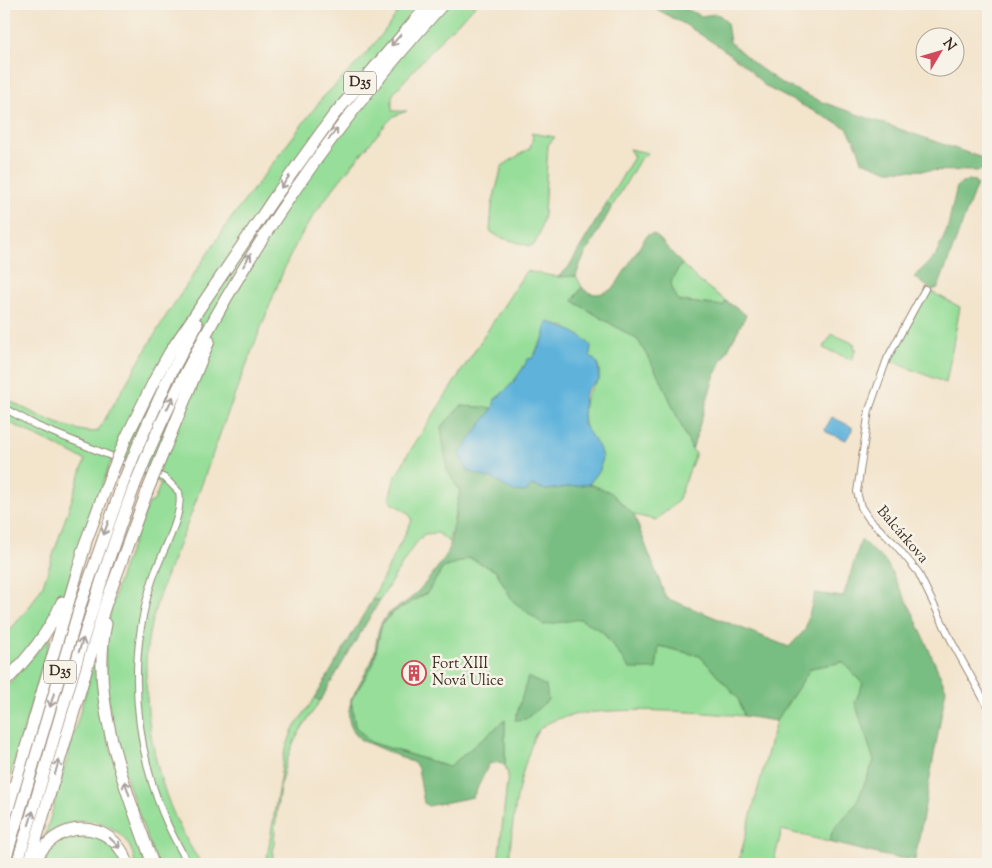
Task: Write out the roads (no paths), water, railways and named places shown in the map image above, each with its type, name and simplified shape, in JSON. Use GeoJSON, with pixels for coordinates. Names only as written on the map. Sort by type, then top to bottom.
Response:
{"type":"FeatureCollection","features":[{"type":"Feature","properties":{"kind":"highway","name":"D35"},"geometry":{"type":"LineString","coordinates":[[17,864],[70,678],[129,485],[139,443],[169,377],[230,266],[274,198],[333,116],[429,4]]}},
{"type":"Feature","properties":{"kind":"highway","name":"D35"},"geometry":{"type":"LineString","coordinates":[[4,864],[92,569],[129,485],[150,448],[188,366],[232,284],[273,219],[329,140],[372,85],[444,4]]}},
{"type":"Feature","properties":{"kind":"highway"},"geometry":{"type":"LineString","coordinates":[[4,683],[29,656],[55,618],[126,438],[160,369],[230,266]]}},
{"type":"Feature","properties":{"kind":"highway"},"geometry":{"type":"LineString","coordinates":[[29,864],[89,656],[124,555],[147,492],[232,284]]}},
{"type":"Feature","properties":{"kind":"highway"},"geometry":{"type":"LineString","coordinates":[[4,822],[85,546]]}},
{"type":"Feature","properties":{"kind":"highway"},"geometry":{"type":"LineString","coordinates":[[124,555],[105,628],[102,683],[114,745],[152,864]]}},
{"type":"Feature","properties":{"kind":"highway"},"geometry":{"type":"LineString","coordinates":[[33,864],[43,848],[54,837],[68,831],[83,829],[98,831],[111,838],[121,849],[128,864]]}},
{"type":"Feature","properties":{"kind":"street","name":"Balcárkova"},"geometry":{"type":"LineString","coordinates":[[925,289],[888,359],[869,410],[857,492],[858,500],[869,520],[894,543],[918,572],[953,644],[988,707]]}},
{"type":"Feature","properties":{"kind":"street"},"geometry":{"type":"LineString","coordinates":[[4,408],[37,426],[165,478],[179,492],[178,512],[146,602],[140,634],[137,695],[141,734],[154,789],[169,827],[190,864]]}},
{"type":"Feature","properties":{"kind":"water"},"geometry":{"type":"Polygon","coordinates":[[[549,322],[582,337],[591,346],[590,355],[598,364],[599,380],[588,388],[584,396],[583,424],[599,447],[602,457],[600,470],[589,484],[546,490],[532,485],[526,492],[511,491],[491,477],[488,478],[468,471],[459,454],[493,408],[495,399],[514,381],[528,359],[533,358],[545,335],[545,327],[549,322]]]}},
{"type":"Feature","properties":{"kind":"water"},"geometry":{"type":"Polygon","coordinates":[[[832,417],[852,427],[846,440],[826,432],[825,429],[832,417]]]}},
{"type":"Feature","properties":{"kind":"place","name":"Fort XIII Nová Ulice"},"geometry":{"type":"Point","coordinates":[414,673]}}]}
